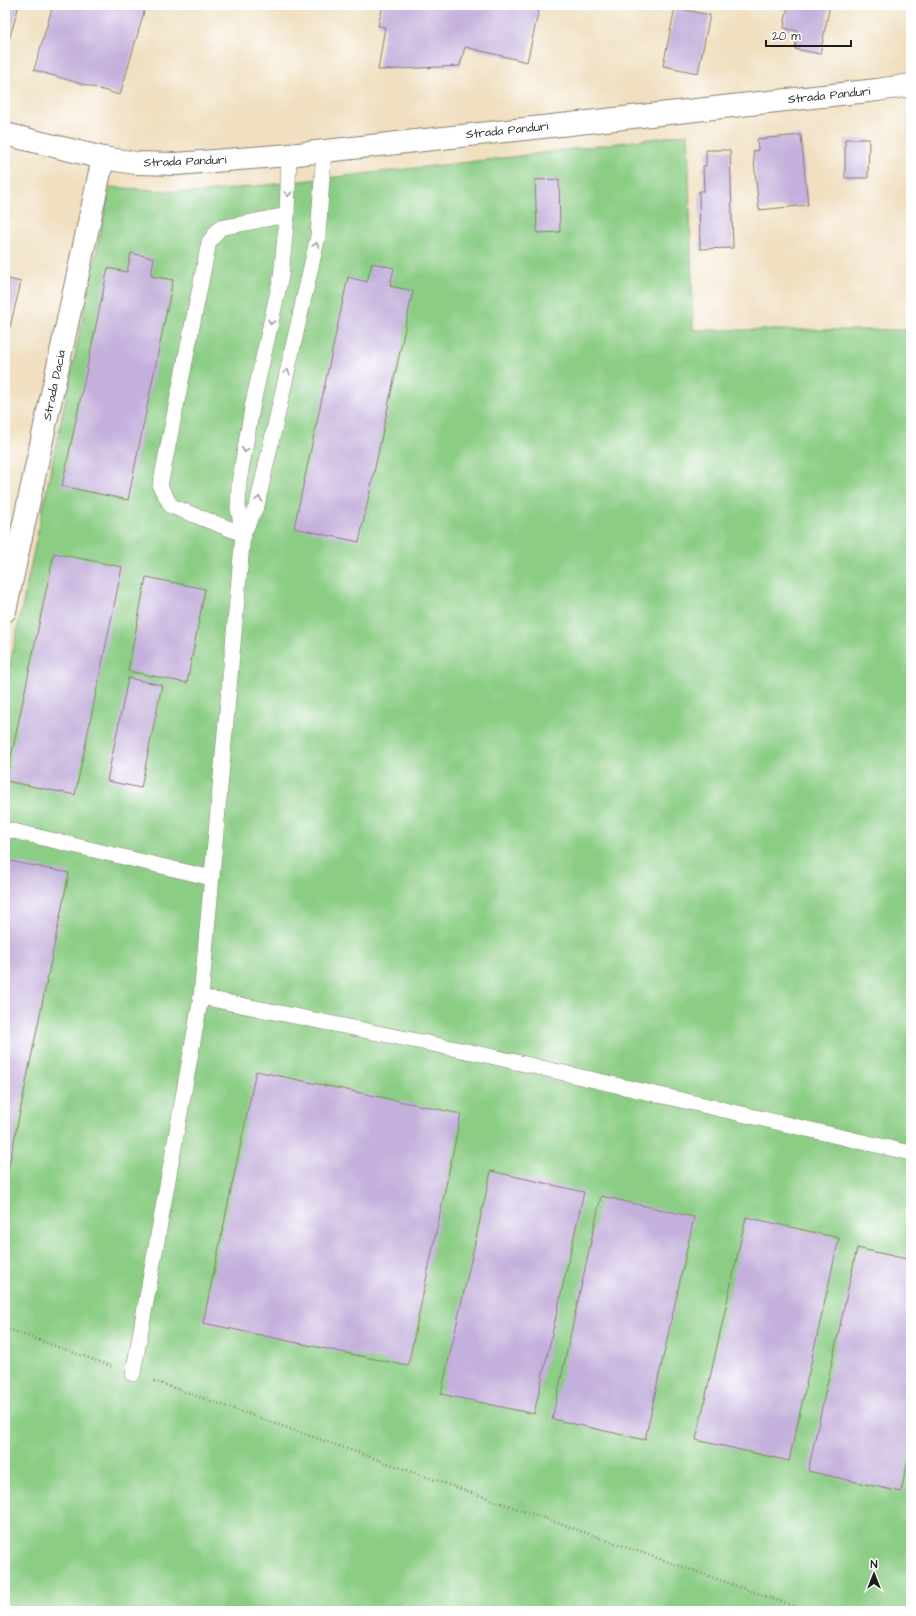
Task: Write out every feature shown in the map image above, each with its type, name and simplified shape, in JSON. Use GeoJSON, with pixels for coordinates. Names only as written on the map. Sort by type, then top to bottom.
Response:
{"type":"FeatureCollection","features":[{"type":"Feature","properties":{"kind":"street","name":"Strada Panduri"},"geometry":{"type":"LineString","coordinates":[[5,134],[103,158],[136,163],[176,164],[289,155],[877,90],[911,84]]}},
{"type":"Feature","properties":{"kind":"street","name":"Strada Dacia"},"geometry":{"type":"LineString","coordinates":[[5,611],[103,158]]}},
{"type":"Feature","properties":{"kind":"lane"},"geometry":{"type":"LineString","coordinates":[[243,534],[257,505],[318,236],[324,150]]}},
{"type":"Feature","properties":{"kind":"lane"},"geometry":{"type":"LineString","coordinates":[[133,1374],[201,997],[243,534],[238,508],[239,482],[253,404],[281,277],[287,215],[289,155]]}},
{"type":"Feature","properties":{"kind":"lane"},"geometry":{"type":"LineString","coordinates":[[243,534],[172,506],[160,486],[209,242],[220,228],[287,215]]}},
{"type":"Feature","properties":{"kind":"lane"},"geometry":{"type":"LineString","coordinates":[[5,829],[212,878]]}},
{"type":"Feature","properties":{"kind":"lane"},"geometry":{"type":"LineString","coordinates":[[201,997],[481,1054],[911,1153]]}},
{"type":"Feature","properties":{"kind":"path"},"geometry":{"type":"LineString","coordinates":[[5,1328],[808,1611]]}},
{"type":"Feature","properties":{"kind":"green space"},"geometry":{"type":"Polygon","coordinates":[[[688,134],[693,330],[911,330],[911,1611],[5,1611],[5,689],[110,187],[195,193],[504,158],[688,134]]]}},
{"type":"Feature","properties":{"kind":"building"},"geometry":{"type":"Polygon","coordinates":[[[5,5],[19,5],[5,54],[5,5]]]}},
{"type":"Feature","properties":{"kind":"building"},"geometry":{"type":"Polygon","coordinates":[[[53,5],[146,5],[120,95],[34,70],[53,5]]]}},
{"type":"Feature","properties":{"kind":"building"},"geometry":{"type":"Polygon","coordinates":[[[383,5],[540,5],[527,62],[465,47],[460,66],[378,70],[385,27],[378,26],[383,5]]]}},
{"type":"Feature","properties":{"kind":"building"},"geometry":{"type":"Polygon","coordinates":[[[788,5],[830,5],[820,54],[795,49],[798,31],[784,28],[788,5]]]}},
{"type":"Feature","properties":{"kind":"building"},"geometry":{"type":"Polygon","coordinates":[[[675,8],[710,15],[698,73],[663,66],[675,8]]]}},
{"type":"Feature","properties":{"kind":"building"},"geometry":{"type":"Polygon","coordinates":[[[907,115],[911,115],[911,181],[910,181],[907,115]]]}},
{"type":"Feature","properties":{"kind":"building"},"geometry":{"type":"Polygon","coordinates":[[[801,135],[808,205],[759,210],[753,151],[758,150],[757,139],[801,135]]]}},
{"type":"Feature","properties":{"kind":"building"},"geometry":{"type":"Polygon","coordinates":[[[845,139],[869,139],[868,178],[845,178],[845,139]]]}},
{"type":"Feature","properties":{"kind":"building"},"geometry":{"type":"Polygon","coordinates":[[[706,150],[730,150],[733,248],[700,249],[699,191],[704,191],[703,166],[706,166],[706,150]]]}},
{"type":"Feature","properties":{"kind":"building"},"geometry":{"type":"Polygon","coordinates":[[[559,179],[560,232],[537,233],[535,180],[559,179]]]}},
{"type":"Feature","properties":{"kind":"building"},"geometry":{"type":"Polygon","coordinates":[[[131,253],[154,258],[151,276],[173,280],[128,500],[62,486],[108,268],[127,272],[131,253]]]}},
{"type":"Feature","properties":{"kind":"building"},"geometry":{"type":"Polygon","coordinates":[[[372,263],[394,268],[390,286],[413,291],[359,542],[294,528],[348,277],[367,282],[372,263]]]}},
{"type":"Feature","properties":{"kind":"building"},"geometry":{"type":"Polygon","coordinates":[[[5,278],[21,282],[10,327],[5,326],[5,278]]]}},
{"type":"Feature","properties":{"kind":"building"},"geometry":{"type":"Polygon","coordinates":[[[54,553],[122,567],[75,795],[6,781],[54,553]]]}},
{"type":"Feature","properties":{"kind":"building"},"geometry":{"type":"Polygon","coordinates":[[[146,577],[205,589],[187,683],[128,671],[146,577]]]}},
{"type":"Feature","properties":{"kind":"building"},"geometry":{"type":"Polygon","coordinates":[[[128,678],[162,685],[141,788],[107,781],[128,678]]]}},
{"type":"Feature","properties":{"kind":"building"},"geometry":{"type":"Polygon","coordinates":[[[5,860],[69,873],[6,1180],[5,1179],[5,860]]]}},
{"type":"Feature","properties":{"kind":"building"},"geometry":{"type":"Polygon","coordinates":[[[256,1071],[461,1114],[408,1366],[203,1323],[256,1071]]]}},
{"type":"Feature","properties":{"kind":"building"},"geometry":{"type":"Polygon","coordinates":[[[491,1171],[584,1192],[534,1414],[441,1394],[491,1171]]]}},
{"type":"Feature","properties":{"kind":"building"},"geometry":{"type":"Polygon","coordinates":[[[601,1196],[694,1217],[645,1440],[552,1419],[601,1196]]]}},
{"type":"Feature","properties":{"kind":"building"},"geometry":{"type":"Polygon","coordinates":[[[746,1217],[839,1238],[789,1461],[696,1440],[746,1217]]]}},
{"type":"Feature","properties":{"kind":"building"},"geometry":{"type":"Polygon","coordinates":[[[857,1248],[911,1260],[911,1446],[901,1492],[808,1471],[857,1248]]]}}]}
